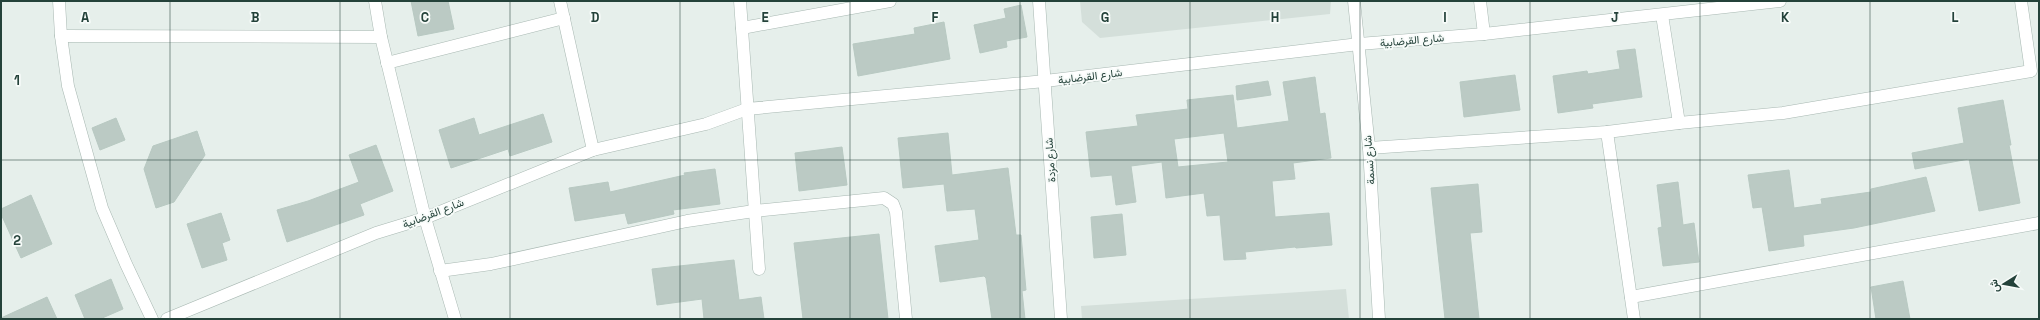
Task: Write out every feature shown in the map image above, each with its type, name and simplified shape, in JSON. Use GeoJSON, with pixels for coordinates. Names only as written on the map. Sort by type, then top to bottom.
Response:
{"type":"FeatureCollection","features":[{"type":"Feature","properties":{"kind":"street"},"geometry":{"type":"LineString","coordinates":[[59,1],[60,36],[68,86],[102,208],[152,319]]}},
{"type":"Feature","properties":{"kind":"street"},"geometry":{"type":"LineString","coordinates":[[375,1],[381,37],[425,218],[455,319]]}},
{"type":"Feature","properties":{"kind":"street"},"geometry":{"type":"LineString","coordinates":[[560,1],[593,150]]}},
{"type":"Feature","properties":{"kind":"street"},"geometry":{"type":"LineString","coordinates":[[740,1],[759,269]]}},
{"type":"Feature","properties":{"kind":"street"},"geometry":{"type":"LineString","coordinates":[[742,28],[890,1]]}},
{"type":"Feature","properties":{"kind":"street","name":"شارع مزدة"},"geometry":{"type":"LineString","coordinates":[[1040,1],[1061,319]]}},
{"type":"Feature","properties":{"kind":"street","name":"شارع نسمة"},"geometry":{"type":"LineString","coordinates":[[1354,1],[1369,148],[1379,319]]}},
{"type":"Feature","properties":{"kind":"street"},"geometry":{"type":"LineString","coordinates":[[1480,1],[1484,34]]}},
{"type":"Feature","properties":{"kind":"street","name":"شارع القرضابية"},"geometry":{"type":"LineString","coordinates":[[167,319],[376,233],[425,218],[593,150],[706,124],[747,109],[1045,81],[1359,44],[1484,34],[1780,1]]}},
{"type":"Feature","properties":{"kind":"street"},"geometry":{"type":"LineString","coordinates":[[1369,148],[1607,132],[1679,123],[1783,113],[2031,71],[2021,1]]}},
{"type":"Feature","properties":{"kind":"street"},"geometry":{"type":"LineString","coordinates":[[1662,15],[1679,123]]}},
{"type":"Feature","properties":{"kind":"street"},"geometry":{"type":"LineString","coordinates":[[387,63],[564,18]]}},
{"type":"Feature","properties":{"kind":"street"},"geometry":{"type":"LineString","coordinates":[[60,36],[381,37]]}},
{"type":"Feature","properties":{"kind":"street"},"geometry":{"type":"LineString","coordinates":[[1607,132],[1634,319]]}},
{"type":"Feature","properties":{"kind":"street"},"geometry":{"type":"LineString","coordinates":[[440,271],[491,264],[687,221],[754,211],[884,198],[893,204],[896,212],[906,319]]}},
{"type":"Feature","properties":{"kind":"street"},"geometry":{"type":"LineString","coordinates":[[1631,297],[2039,223]]}},
{"type":"Feature","properties":{"kind":"shaded area"},"geometry":{"type":"Polygon","coordinates":[[[1080,1],[1331,1],[1330,14],[1100,38],[1082,22],[1080,1]]]}},
{"type":"Feature","properties":{"kind":"shaded area"},"geometry":{"type":"Polygon","coordinates":[[[1346,289],[1349,319],[1082,319],[1081,306],[1346,289]]]}},
{"type":"Feature","properties":{"kind":"building"},"geometry":{"type":"Polygon","coordinates":[[[411,1],[448,1],[454,29],[418,36],[411,1]]]}},
{"type":"Feature","properties":{"kind":"building"},"geometry":{"type":"Polygon","coordinates":[[[1021,5],[1027,37],[1006,41],[1007,47],[980,53],[974,25],[1006,18],[1004,9],[1021,5]]]}},
{"type":"Feature","properties":{"kind":"building"},"geometry":{"type":"Polygon","coordinates":[[[944,22],[950,59],[858,76],[853,44],[915,34],[914,28],[944,22]]]}},
{"type":"Feature","properties":{"kind":"building"},"geometry":{"type":"Polygon","coordinates":[[[1635,49],[1642,97],[1592,104],[1593,108],[1558,113],[1553,76],[1587,71],[1588,74],[1620,69],[1617,51],[1635,49]]]}},
{"type":"Feature","properties":{"kind":"building"},"geometry":{"type":"Polygon","coordinates":[[[1515,75],[1520,110],[1464,117],[1460,82],[1515,75]]]}},
{"type":"Feature","properties":{"kind":"building"},"geometry":{"type":"Polygon","coordinates":[[[1315,77],[1320,114],[1325,113],[1331,158],[1293,163],[1295,179],[1272,181],[1275,217],[1329,213],[1332,245],[1245,252],[1246,259],[1224,260],[1220,215],[1207,216],[1204,193],[1166,198],[1162,162],[1131,166],[1136,202],[1116,205],[1112,175],[1091,177],[1086,132],[1138,126],[1136,115],[1188,109],[1187,100],[1233,95],[1237,128],[1289,121],[1283,82],[1315,77]],[[1224,133],[1174,139],[1178,167],[1228,162],[1224,133]]]}},
{"type":"Feature","properties":{"kind":"building"},"geometry":{"type":"Polygon","coordinates":[[[1268,81],[1271,95],[1237,100],[1236,86],[1268,81]]]}},
{"type":"Feature","properties":{"kind":"building"},"geometry":{"type":"Polygon","coordinates":[[[2003,100],[2011,145],[2009,145],[2020,203],[1979,211],[1969,159],[1915,169],[1912,153],[1964,143],[1958,108],[2003,100]]]}},
{"type":"Feature","properties":{"kind":"building"},"geometry":{"type":"Polygon","coordinates":[[[543,114],[552,142],[510,156],[508,149],[451,168],[439,130],[474,118],[479,135],[543,114]]]}},
{"type":"Feature","properties":{"kind":"building"},"geometry":{"type":"Polygon","coordinates":[[[116,118],[125,140],[100,150],[92,128],[116,118]]]}},
{"type":"Feature","properties":{"kind":"building"},"geometry":{"type":"Polygon","coordinates":[[[197,131],[205,155],[174,202],[156,208],[144,169],[153,146],[197,131]]]}},
{"type":"Feature","properties":{"kind":"building"},"geometry":{"type":"Polygon","coordinates":[[[948,133],[952,175],[1008,168],[1016,235],[1021,235],[1026,290],[1022,291],[1025,319],[992,319],[986,278],[984,276],[940,282],[935,246],[979,240],[975,209],[947,211],[944,184],[903,188],[898,138],[948,133]]]}},
{"type":"Feature","properties":{"kind":"building"},"geometry":{"type":"Polygon","coordinates":[[[376,145],[393,191],[360,204],[364,215],[287,242],[277,210],[308,201],[359,182],[349,155],[376,145]]]}},
{"type":"Feature","properties":{"kind":"building"},"geometry":{"type":"Polygon","coordinates":[[[842,147],[847,185],[799,191],[795,153],[842,147]]]}},
{"type":"Feature","properties":{"kind":"building"},"geometry":{"type":"Polygon","coordinates":[[[715,169],[720,204],[673,210],[674,214],[628,224],[625,213],[575,221],[569,188],[608,182],[610,192],[685,175],[684,173],[715,169]]]}},
{"type":"Feature","properties":{"kind":"building"},"geometry":{"type":"Polygon","coordinates":[[[1789,170],[1794,208],[1822,204],[1821,199],[1871,192],[1871,189],[1926,177],[1935,211],[1854,228],[1803,235],[1804,246],[1769,251],[1762,207],[1753,208],[1748,175],[1789,170]]]}},
{"type":"Feature","properties":{"kind":"building"},"geometry":{"type":"Polygon","coordinates":[[[1678,182],[1683,225],[1694,223],[1699,262],[1663,266],[1658,228],[1662,227],[1657,185],[1678,182]]]}},
{"type":"Feature","properties":{"kind":"building"},"geometry":{"type":"Polygon","coordinates":[[[1478,184],[1482,232],[1470,233],[1479,319],[1445,319],[1431,188],[1478,184]]]}},
{"type":"Feature","properties":{"kind":"building"},"geometry":{"type":"Polygon","coordinates":[[[31,195],[52,244],[21,258],[1,214],[1,209],[31,195]]]}},
{"type":"Feature","properties":{"kind":"building"},"geometry":{"type":"Polygon","coordinates":[[[221,213],[230,240],[222,243],[227,260],[202,268],[187,224],[221,213]]]}},
{"type":"Feature","properties":{"kind":"building"},"geometry":{"type":"Polygon","coordinates":[[[1122,214],[1126,255],[1094,258],[1091,217],[1122,214]]]}},
{"type":"Feature","properties":{"kind":"building"},"geometry":{"type":"Polygon","coordinates":[[[879,234],[888,319],[803,319],[794,243],[879,234]]]}},
{"type":"Feature","properties":{"kind":"building"},"geometry":{"type":"Polygon","coordinates":[[[734,260],[739,300],[761,297],[764,319],[704,319],[702,299],[657,305],[652,269],[734,260]]]}},
{"type":"Feature","properties":{"kind":"building"},"geometry":{"type":"Polygon","coordinates":[[[111,279],[123,309],[100,319],[85,319],[75,295],[111,279]]]}},
{"type":"Feature","properties":{"kind":"building"},"geometry":{"type":"Polygon","coordinates":[[[1903,281],[1910,319],[1876,319],[1871,287],[1903,281]]]}},
{"type":"Feature","properties":{"kind":"building"},"geometry":{"type":"Polygon","coordinates":[[[47,297],[57,319],[1,319],[1,318],[47,297]]]}}]}
